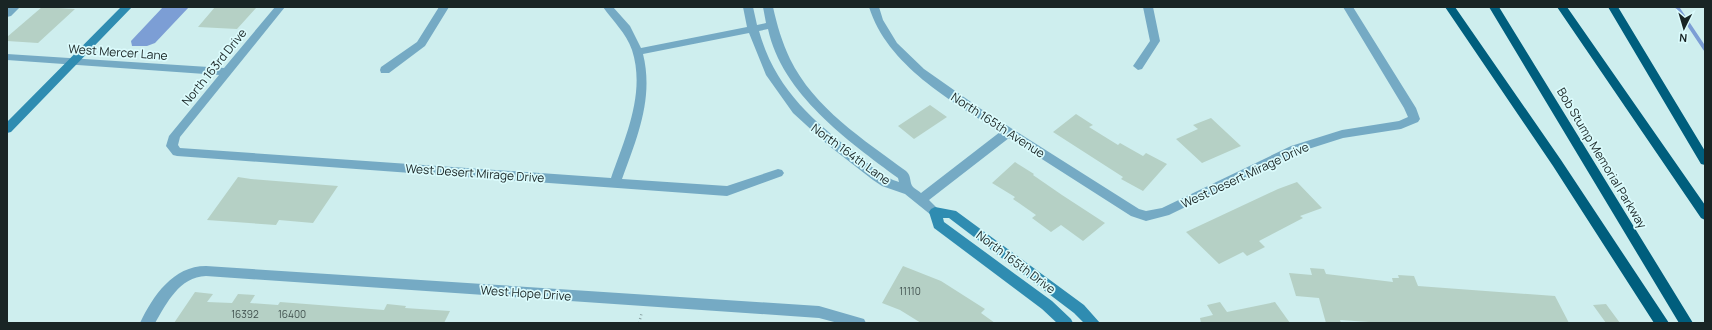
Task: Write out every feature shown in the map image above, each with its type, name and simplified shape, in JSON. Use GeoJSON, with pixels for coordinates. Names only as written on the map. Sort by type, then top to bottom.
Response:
{"type":"FeatureCollection","features":[{"type":"Feature","properties":{"kind":"highway"},"geometry":{"type":"LineString","coordinates":[[1450,7],[1570,183],[1662,323]]}},
{"type":"Feature","properties":{"kind":"highway","name":"Bob Stump Memorial Parkway"},"geometry":{"type":"LineString","coordinates":[[1494,7],[1686,323]]}},
{"type":"Feature","properties":{"kind":"highway"},"geometry":{"type":"LineString","coordinates":[[1562,7],[1705,215]]}},
{"type":"Feature","properties":{"kind":"highway"},"geometry":{"type":"LineString","coordinates":[[1613,7],[1705,162]]}},
{"type":"Feature","properties":{"kind":"street"},"geometry":{"type":"LineString","coordinates":[[7,129],[127,7]]}},
{"type":"Feature","properties":{"kind":"street","name":"North 163rd Drive"},"geometry":{"type":"LineString","coordinates":[[172,146],[175,136],[280,7]]}},
{"type":"Feature","properties":{"kind":"street"},"geometry":{"type":"LineString","coordinates":[[385,70],[421,44],[444,7]]}},
{"type":"Feature","properties":{"kind":"street"},"geometry":{"type":"LineString","coordinates":[[608,7],[623,22],[635,44],[643,71],[642,94],[637,119],[615,183]]}},
{"type":"Feature","properties":{"kind":"street","name":"North 164th Lane"},"geometry":{"type":"LineString","coordinates":[[748,7],[760,53],[769,72],[790,103],[812,127],[887,184],[907,189],[920,200]]}},
{"type":"Feature","properties":{"kind":"street","name":"North 164th Lane"},"geometry":{"type":"LineString","coordinates":[[768,7],[771,25],[782,56],[814,103],[837,126],[904,176],[907,189]]}},
{"type":"Feature","properties":{"kind":"street","name":"North 165th Avenue"},"geometry":{"type":"LineString","coordinates":[[874,7],[878,20],[892,45],[920,72],[1008,132],[1135,213],[1146,216]]}},
{"type":"Feature","properties":{"kind":"street"},"geometry":{"type":"LineString","coordinates":[[1138,66],[1155,41],[1148,7]]}},
{"type":"Feature","properties":{"kind":"street","name":"West Desert Mirage Drive"},"geometry":{"type":"LineString","coordinates":[[1146,216],[1165,212],[1295,149],[1342,134],[1401,125],[1414,119],[1410,108],[1348,7]]}},
{"type":"Feature","properties":{"kind":"street"},"geometry":{"type":"LineString","coordinates":[[638,52],[771,25]]}},
{"type":"Feature","properties":{"kind":"street","name":"West Mercer Lane"},"geometry":{"type":"LineString","coordinates":[[7,57],[228,72]]}},
{"type":"Feature","properties":{"kind":"street"},"geometry":{"type":"LineString","coordinates":[[920,200],[1008,132]]}},
{"type":"Feature","properties":{"kind":"street","name":"West Desert Mirage Drive"},"geometry":{"type":"LineString","coordinates":[[172,146],[177,152],[727,190],[778,173]]}},
{"type":"Feature","properties":{"kind":"street","name":"North 165th Drive"},"geometry":{"type":"LineString","coordinates":[[920,200],[934,212],[938,225],[1047,305],[1066,323]]}},
{"type":"Feature","properties":{"kind":"street","name":"North 165th Drive"},"geometry":{"type":"LineString","coordinates":[[934,212],[952,214],[1079,309],[1093,323]]}},
{"type":"Feature","properties":{"kind":"street","name":"West Hope Drive"},"geometry":{"type":"LineString","coordinates":[[147,323],[173,286],[182,277],[193,272],[206,271],[819,312],[859,323]]}},
{"type":"Feature","properties":{"kind":"water"},"geometry":{"type":"Polygon","coordinates":[[[163,7],[189,7],[155,43],[147,46],[132,46],[131,41],[163,7]]]}},
{"type":"Feature","properties":{"kind":"building"},"geometry":{"type":"Polygon","coordinates":[[[42,7],[75,9],[38,43],[7,41],[7,37],[42,7]]]}},
{"type":"Feature","properties":{"kind":"building"},"geometry":{"type":"Polygon","coordinates":[[[215,7],[257,7],[237,29],[198,27],[215,7]]]}},
{"type":"Feature","properties":{"kind":"building"},"geometry":{"type":"Polygon","coordinates":[[[930,105],[947,117],[914,139],[898,126],[930,105]]]}},
{"type":"Feature","properties":{"kind":"building"},"geometry":{"type":"Polygon","coordinates":[[[1076,114],[1093,125],[1089,127],[1118,145],[1120,143],[1143,156],[1146,153],[1167,164],[1143,191],[1121,179],[1123,177],[1053,132],[1076,114]]]}},
{"type":"Feature","properties":{"kind":"building"},"geometry":{"type":"Polygon","coordinates":[[[1211,118],[1241,146],[1202,163],[1176,139],[1198,129],[1193,125],[1211,118]]]}},
{"type":"Feature","properties":{"kind":"building"},"geometry":{"type":"Polygon","coordinates":[[[1015,162],[1105,223],[1083,241],[1061,225],[1051,232],[1032,218],[1036,215],[1013,199],[1015,197],[992,183],[1015,162]]]}},
{"type":"Feature","properties":{"kind":"building"},"geometry":{"type":"Polygon","coordinates":[[[238,177],[338,186],[313,223],[279,220],[276,225],[207,220],[238,177]]]}},
{"type":"Feature","properties":{"kind":"building"},"geometry":{"type":"Polygon","coordinates":[[[1297,182],[1322,208],[1300,216],[1303,218],[1259,241],[1265,247],[1247,256],[1243,252],[1219,264],[1186,232],[1278,189],[1297,182]]]}},
{"type":"Feature","properties":{"kind":"building"},"geometry":{"type":"Polygon","coordinates":[[[903,266],[941,281],[985,309],[981,313],[995,323],[921,323],[900,310],[882,303],[903,266]]]}},
{"type":"Feature","properties":{"kind":"building"},"geometry":{"type":"Polygon","coordinates":[[[1310,268],[1324,269],[1326,274],[1393,282],[1392,278],[1399,278],[1398,275],[1414,276],[1418,286],[1555,296],[1569,323],[1384,323],[1340,320],[1341,323],[1326,323],[1319,298],[1296,296],[1289,273],[1312,275],[1310,268]]]}},
{"type":"Feature","properties":{"kind":"building"},"geometry":{"type":"Polygon","coordinates":[[[195,292],[213,294],[207,302],[232,303],[238,294],[255,295],[250,303],[278,305],[280,302],[384,310],[387,304],[406,306],[405,308],[450,311],[444,323],[174,323],[195,292]]]}},
{"type":"Feature","properties":{"kind":"building"},"geometry":{"type":"Polygon","coordinates":[[[1220,302],[1227,312],[1275,302],[1290,323],[1201,323],[1200,318],[1213,315],[1207,305],[1220,302]]]}},
{"type":"Feature","properties":{"kind":"building"},"geometry":{"type":"Polygon","coordinates":[[[1606,304],[1620,323],[1606,323],[1593,305],[1606,304]]]}},
{"type":"Feature","properties":{"kind":"waterway"},"geometry":{"type":"LineString","coordinates":[[1677,7],[1705,49]]}}]}
